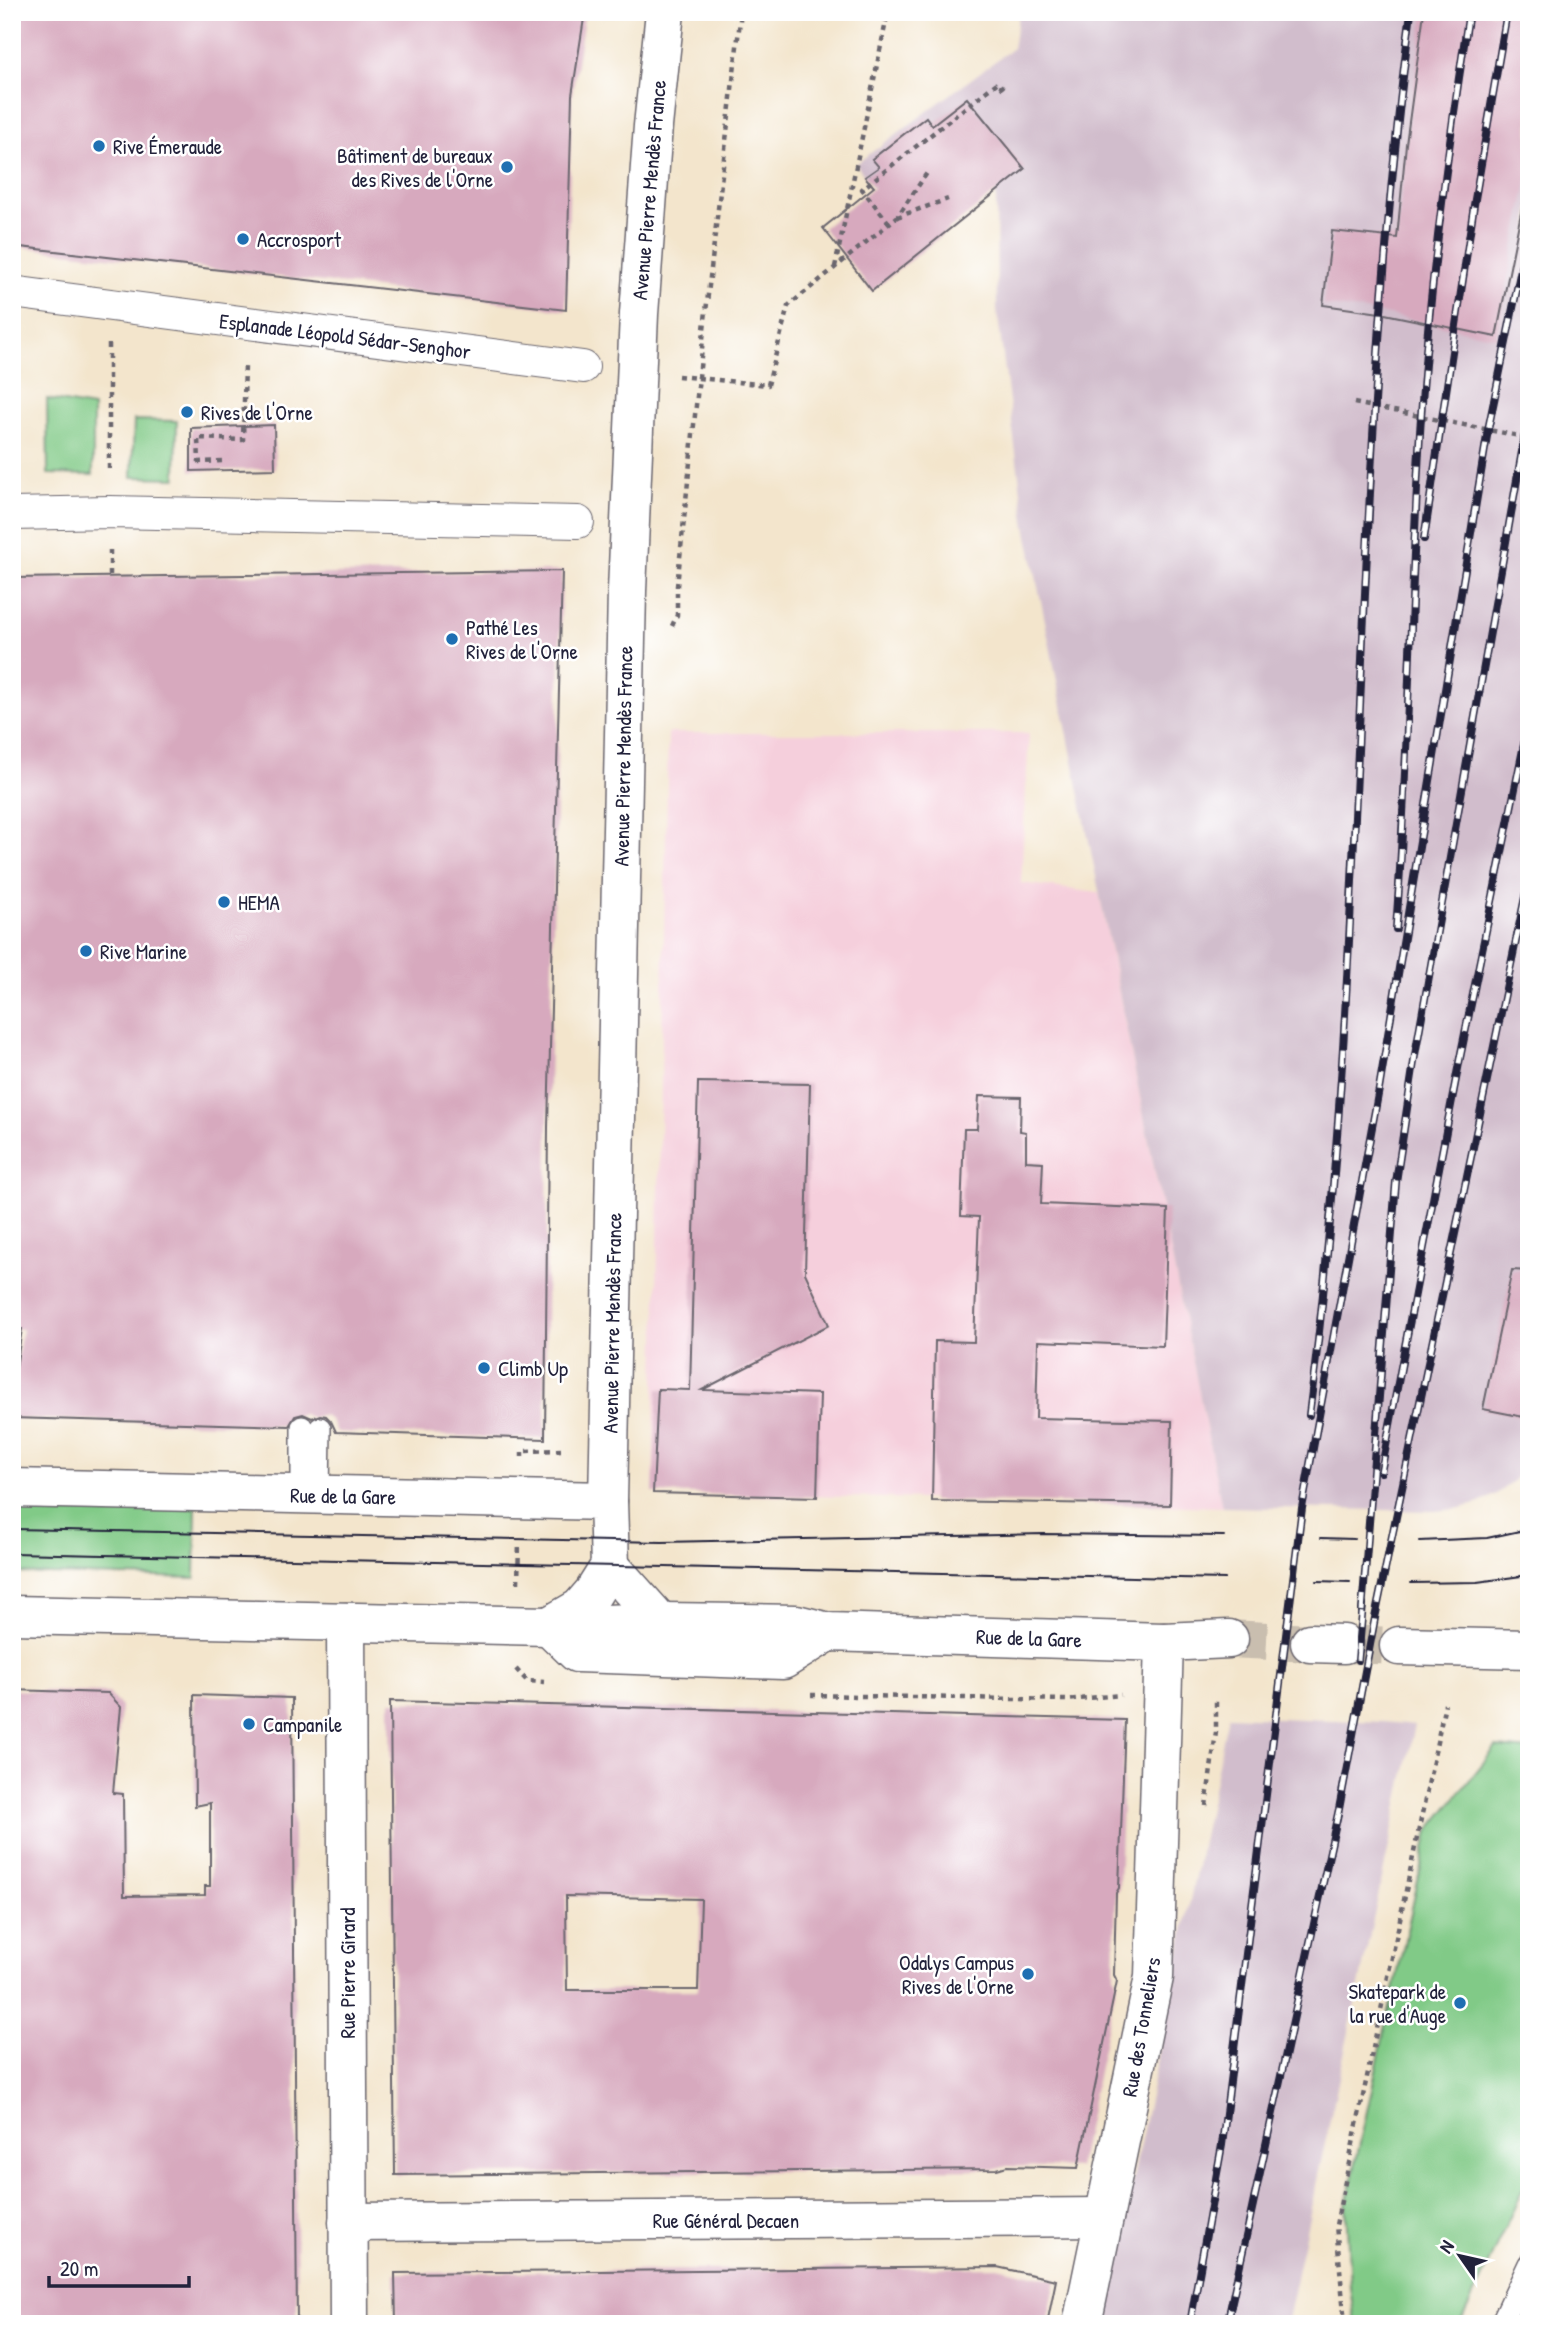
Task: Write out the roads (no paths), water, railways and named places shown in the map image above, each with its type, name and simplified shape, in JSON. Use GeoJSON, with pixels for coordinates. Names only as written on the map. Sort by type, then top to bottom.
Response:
{"type":"FeatureCollection","features":[{"type":"Feature","properties":{"kind":"street","name":"Avenue Pierre Mendès France"},"geometry":{"type":"LineString","coordinates":[[608,1501],[626,604],[636,372],[653,126],[665,12]]}},
{"type":"Feature","properties":{"kind":"street","name":"Esplanade Léopold Sédar-Senghor"},"geometry":{"type":"LineString","coordinates":[[12,292],[583,367]]}},
{"type":"Feature","properties":{"kind":"street"},"geometry":{"type":"LineString","coordinates":[[12,514],[110,512],[578,522]]}},
{"type":"Feature","properties":{"kind":"street","name":"Rue de la Gare"},"geometry":{"type":"LineString","coordinates":[[12,1488],[608,1501]]}},
{"type":"Feature","properties":{"kind":"street"},"geometry":{"type":"LineString","coordinates":[[608,1501],[610,1566],[580,1608],[549,1626],[577,1653],[783,1660],[828,1632]]}},
{"type":"Feature","properties":{"kind":"street"},"geometry":{"type":"LineString","coordinates":[[610,1566],[693,1657]]}},
{"type":"Feature","properties":{"kind":"street","name":"Rue de la Gare"},"geometry":{"type":"LineString","coordinates":[[12,1615],[549,1626],[661,1622],[796,1624],[828,1632],[1164,1642],[1229,1639]]}},
{"type":"Feature","properties":{"kind":"street","name":"Rue Pierre Girard"},"geometry":{"type":"LineString","coordinates":[[346,1622],[349,2324]]}},
{"type":"Feature","properties":{"kind":"street","name":"Rue des Tonneliers"},"geometry":{"type":"LineString","coordinates":[[1082,2324],[1154,1978],[1164,1642]]}},
{"type":"Feature","properties":{"kind":"street"},"geometry":{"type":"LineString","coordinates":[[1399,1646],[1529,1649]]}},
{"type":"Feature","properties":{"kind":"street","name":"Rue Général Decaen"},"geometry":{"type":"LineString","coordinates":[[348,2222],[1104,2217]]}},
{"type":"Feature","properties":{"kind":"lane"},"geometry":{"type":"LineString","coordinates":[[310,1495],[311,1428]]}},
{"type":"Feature","properties":{"kind":"lane"},"geometry":{"type":"LineString","coordinates":[[1501,2324],[1529,2264]]}},
{"type":"Feature","properties":{"kind":"tunnel"},"geometry":{"type":"LineString","coordinates":[[1229,1639],[1310,1643]]}},
{"type":"Feature","properties":{"kind":"tunnel"},"geometry":{"type":"LineString","coordinates":[[1344,1644],[1399,1646]]}},
{"type":"Feature","properties":{"kind":"tram line"},"geometry":{"type":"LineString","coordinates":[[12,1529],[662,1542],[1044,1534],[1224,1536]]}},
{"type":"Feature","properties":{"kind":"tram line"},"geometry":{"type":"LineString","coordinates":[[1420,1541],[1487,1538],[1529,1529]]}},
{"type":"Feature","properties":{"kind":"tram line"},"geometry":{"type":"LineString","coordinates":[[1321,1538],[1354,1539]]}},
{"type":"Feature","properties":{"kind":"tram line"},"geometry":{"type":"LineString","coordinates":[[12,1553],[1225,1579]]}},
{"type":"Feature","properties":{"kind":"tram line"},"geometry":{"type":"LineString","coordinates":[[1411,1583],[1477,1582],[1529,1575]]}},
{"type":"Feature","properties":{"kind":"tram line"},"geometry":{"type":"LineString","coordinates":[[1317,1581],[1350,1582]]}},
{"type":"Feature","properties":{"kind":"railway"},"geometry":{"type":"LineString","coordinates":[[1309,1415],[1328,1240],[1342,1065],[1377,362],[1391,187],[1411,12]]}},
{"type":"Feature","properties":{"kind":"railway"},"geometry":{"type":"LineString","coordinates":[[1396,929],[1417,481],[1429,315],[1469,12]]}},
{"type":"Feature","properties":{"kind":"railway"},"geometry":{"type":"LineString","coordinates":[[1424,539],[1474,205],[1507,12]]}},
{"type":"Feature","properties":{"kind":"railway"},"geometry":{"type":"LineString","coordinates":[[1190,2324],[1222,2145],[1302,1508],[1379,1089],[1488,430],[1529,230]]}},
{"type":"Feature","properties":{"kind":"railway"},"geometry":{"type":"LineString","coordinates":[[1362,1611],[1396,1182],[1415,1055],[1529,412]]}},
{"type":"Feature","properties":{"kind":"railway"},"geometry":{"type":"LineString","coordinates":[[1381,1472],[1460,1058],[1529,720]]}},
{"type":"Feature","properties":{"kind":"railway"},"geometry":{"type":"LineString","coordinates":[[1227,2324],[1339,1809],[1375,1618],[1529,878]]}},
{"type":"Feature","properties":{"kind":"railway"},"geometry":{"type":"LineString","coordinates":[[1358,1660],[1363,1604]]}},
{"type":"Feature","properties":{"kind":"place","name":"Rive Émeraude"},"geometry":{"type":"Point","coordinates":[99,146]}},
{"type":"Feature","properties":{"kind":"place","name":"Bâtiment de bureaux des Rives de l'Orne"},"geometry":{"type":"Point","coordinates":[507,167]}},
{"type":"Feature","properties":{"kind":"place","name":"Accrosport"},"geometry":{"type":"Point","coordinates":[243,239]}},
{"type":"Feature","properties":{"kind":"place","name":"Rives de l'Orne"},"geometry":{"type":"Point","coordinates":[187,412]}},
{"type":"Feature","properties":{"kind":"place","name":"Pathé Les Rives de l'Orne"},"geometry":{"type":"Point","coordinates":[452,639]}},
{"type":"Feature","properties":{"kind":"place","name":"HEMA"},"geometry":{"type":"Point","coordinates":[224,902]}},
{"type":"Feature","properties":{"kind":"place","name":"Rive Marine"},"geometry":{"type":"Point","coordinates":[86,951]}},
{"type":"Feature","properties":{"kind":"place","name":"Climb Up"},"geometry":{"type":"Point","coordinates":[484,1368]}},
{"type":"Feature","properties":{"kind":"place","name":"Campanile"},"geometry":{"type":"Point","coordinates":[249,1724]}},
{"type":"Feature","properties":{"kind":"place","name":"Odalys Campus Rives de l'Orne"},"geometry":{"type":"Point","coordinates":[1028,1974]}},
{"type":"Feature","properties":{"kind":"place","name":"Skatepark de la rue d'Auge"},"geometry":{"type":"Point","coordinates":[1460,2003]}}]}
